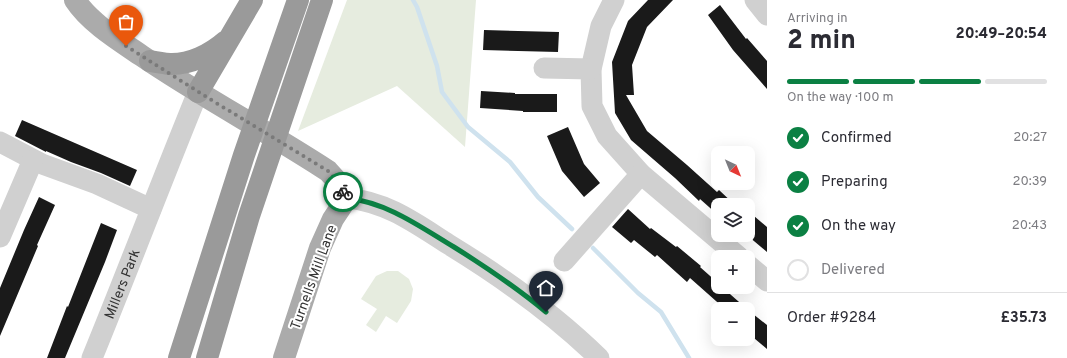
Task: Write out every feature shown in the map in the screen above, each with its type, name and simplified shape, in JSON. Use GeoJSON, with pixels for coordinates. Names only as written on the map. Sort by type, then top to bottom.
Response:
{"type":"FeatureCollection","features":[{"type":"Feature","properties":{"kind":"highway"},"geometry":{"type":"LineString","coordinates":[[205,97],[230,37],[252,0]]}},
{"type":"Feature","properties":{"kind":"highway"},"geometry":{"type":"LineString","coordinates":[[179,358],[244,155],[298,0]]}},
{"type":"Feature","properties":{"kind":"highway"},"geometry":{"type":"LineString","coordinates":[[206,358],[249,216],[322,0]]}},
{"type":"Feature","properties":{"kind":"highway"},"geometry":{"type":"LineString","coordinates":[[150,62],[170,64],[189,62],[209,54],[230,37]]}},
{"type":"Feature","properties":{"kind":"main road"},"geometry":{"type":"LineString","coordinates":[[75,0],[99,26],[150,62],[328,171],[337,181],[347,198]]}},
{"type":"Feature","properties":{"kind":"main road","name":"Turnells Mill Lane"},"geometry":{"type":"LineString","coordinates":[[284,358],[320,248],[333,219],[347,198]]}},
{"type":"Feature","properties":{"kind":"street"},"geometry":{"type":"LineString","coordinates":[[614,0],[601,26],[591,69],[592,106],[607,136],[641,174],[731,250]]}},
{"type":"Feature","properties":{"kind":"street"},"geometry":{"type":"LineString","coordinates":[[755,0],[767,15]]}},
{"type":"Feature","properties":{"kind":"street"},"geometry":{"type":"LineString","coordinates":[[544,68],[591,69]]}},
{"type":"Feature","properties":{"kind":"street","name":"Millers Park"},"geometry":{"type":"LineString","coordinates":[[92,358],[151,209],[205,97]]}},
{"type":"Feature","properties":{"kind":"street"},"geometry":{"type":"LineString","coordinates":[[0,142],[42,164],[98,184],[151,209]]}},
{"type":"Feature","properties":{"kind":"street"},"geometry":{"type":"LineString","coordinates":[[0,237],[33,160]]}},
{"type":"Feature","properties":{"kind":"street"},"geometry":{"type":"LineString","coordinates":[[564,261],[641,174]]}},
{"type":"Feature","properties":{"kind":"street"},"geometry":{"type":"LineString","coordinates":[[347,198],[359,199],[388,208],[484,266],[536,303],[599,358]]}},
{"type":"Feature","properties":{"kind":"street"},"geometry":{"type":"LineString","coordinates":[[755,271],[767,281]]}},
{"type":"Feature","properties":{"kind":"shaded area"},"geometry":{"type":"Polygon","coordinates":[[[347,0],[476,0],[465,147],[397,86],[298,131],[347,0]]]}},
{"type":"Feature","properties":{"kind":"shaded area"},"geometry":{"type":"Polygon","coordinates":[[[387,271],[398,271],[409,279],[413,289],[411,301],[397,323],[386,316],[376,332],[366,325],[377,309],[361,299],[376,276],[387,271]]]}},
{"type":"Feature","properties":{"kind":"building"},"geometry":{"type":"Polygon","coordinates":[[[648,0],[673,0],[647,27],[632,65],[634,95],[626,95],[647,131],[711,187],[711,190],[717,192],[719,190],[728,198],[711,198],[711,209],[700,199],[699,201],[631,140],[615,113],[612,62],[628,21],[648,0]]]}},
{"type":"Feature","properties":{"kind":"building"},"geometry":{"type":"Polygon","coordinates":[[[720,5],[746,39],[747,38],[767,61],[767,89],[733,50],[708,15],[720,5]]]}},
{"type":"Feature","properties":{"kind":"building"},"geometry":{"type":"Polygon","coordinates":[[[484,30],[559,32],[558,52],[483,50],[484,30]]]}},
{"type":"Feature","properties":{"kind":"building"},"geometry":{"type":"Polygon","coordinates":[[[481,91],[515,94],[557,94],[557,112],[523,112],[480,108],[481,91]]]}},
{"type":"Feature","properties":{"kind":"building"},"geometry":{"type":"Polygon","coordinates":[[[22,120],[137,170],[130,186],[46,152],[15,136],[22,120]]]}},
{"type":"Feature","properties":{"kind":"building"},"geometry":{"type":"Polygon","coordinates":[[[568,127],[584,164],[600,183],[584,197],[562,171],[547,136],[568,127]]]}},
{"type":"Feature","properties":{"kind":"building"},"geometry":{"type":"Polygon","coordinates":[[[39,197],[55,205],[0,336],[0,288],[39,197]]]}},
{"type":"Feature","properties":{"kind":"building"},"geometry":{"type":"Polygon","coordinates":[[[628,209],[650,229],[651,228],[676,247],[677,246],[701,266],[700,267],[711,277],[711,294],[730,294],[739,302],[717,302],[690,278],[687,282],[657,255],[655,257],[634,240],[631,243],[612,227],[628,209]]]}},
{"type":"Feature","properties":{"kind":"building"},"geometry":{"type":"Polygon","coordinates":[[[755,217],[767,227],[767,252],[755,242],[755,217]]]}},
{"type":"Feature","properties":{"kind":"building"},"geometry":{"type":"Polygon","coordinates":[[[101,223],[117,230],[105,262],[65,358],[47,358],[67,306],[68,307],[101,223]]]}},
{"type":"Feature","properties":{"kind":"building"},"geometry":{"type":"Polygon","coordinates":[[[755,316],[767,325],[767,349],[755,339],[755,316]]]}},
{"type":"Feature","properties":{"kind":"waterway"},"geometry":{"type":"LineString","coordinates":[[413,0],[417,7],[437,66],[442,92],[468,127],[510,162],[538,197],[572,229]]}},
{"type":"Feature","properties":{"kind":"waterway"},"geometry":{"type":"LineString","coordinates":[[593,248],[638,293],[661,312],[689,358]]}},
{"type":"Feature","properties":{"kind":"way so far"},"geometry":{"type":"LineString","coordinates":[[126,46],[213,101],[318,164],[328,171],[337,181],[343,192]]}},
{"type":"Feature","properties":{"kind":"route"},"geometry":{"type":"LineString","coordinates":[[343,192],[347,198],[359,199],[388,208],[410,220],[484,266],[536,303],[546,312]]}}]}
